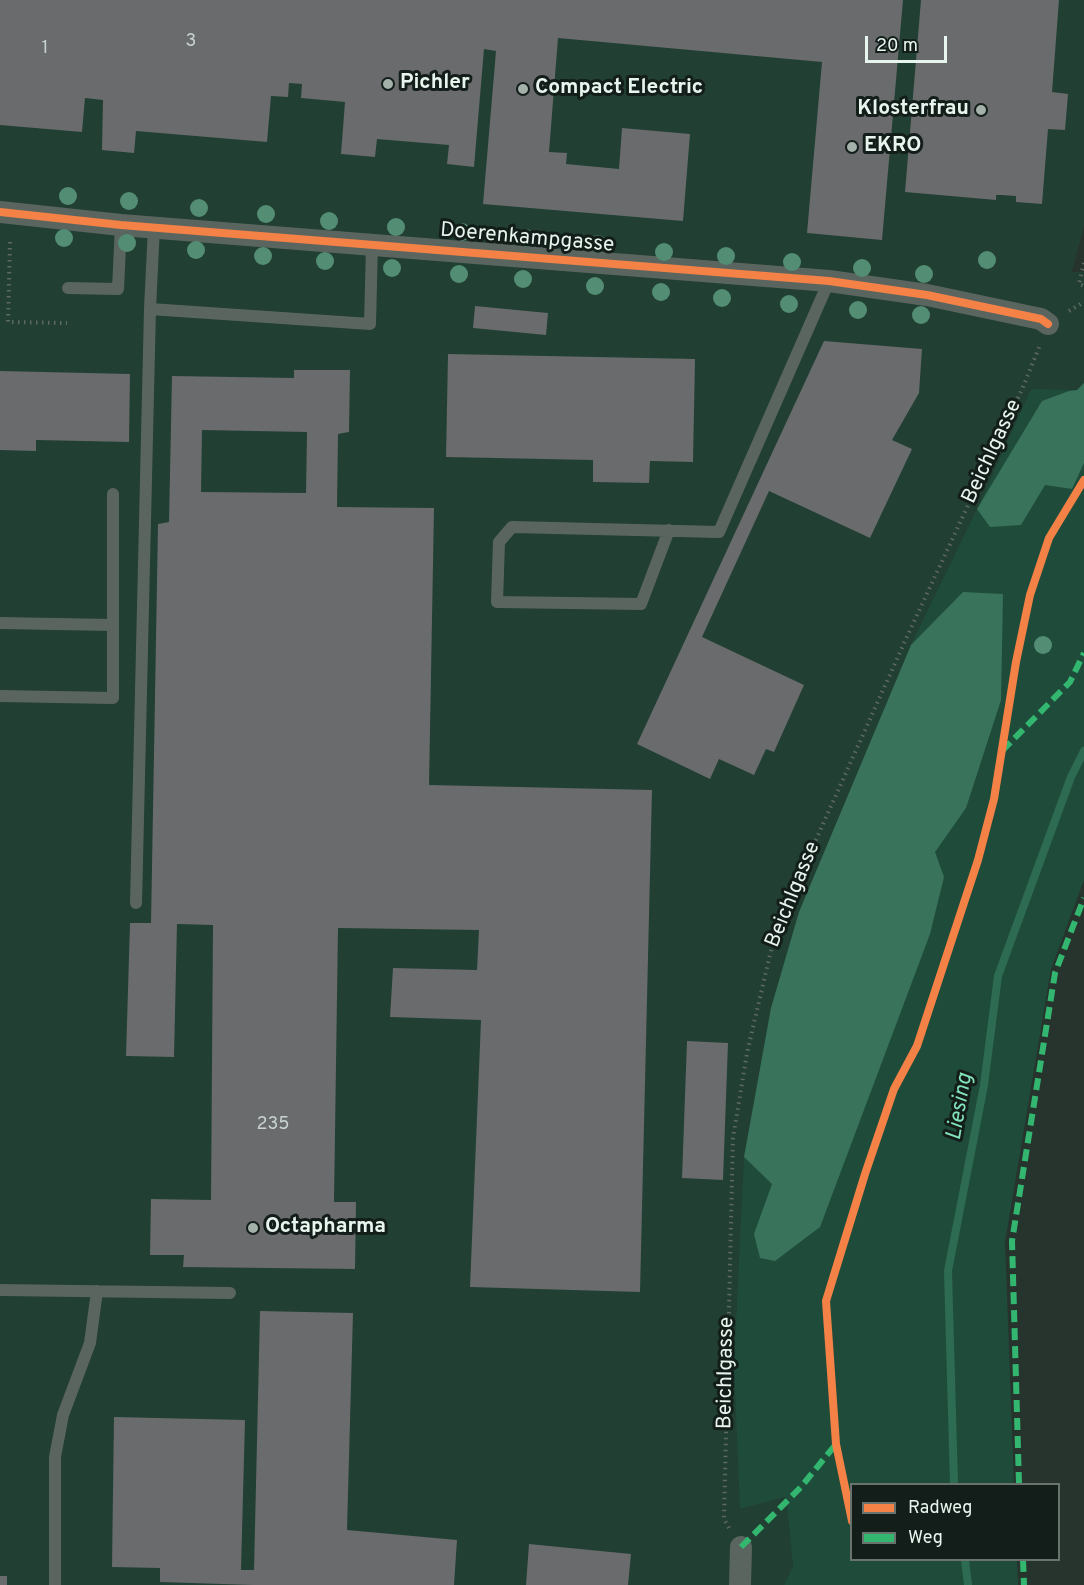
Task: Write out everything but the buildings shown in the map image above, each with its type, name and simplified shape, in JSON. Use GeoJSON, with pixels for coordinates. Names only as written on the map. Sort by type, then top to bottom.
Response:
{"type":"FeatureCollection","features":[{"type":"Feature","properties":{"kind":"street","name":"Doerenkampgasse"},"geometry":{"type":"LineString","coordinates":[[0,212],[121,225],[829,281],[927,295],[1041,319],[1048,324]]}},
{"type":"Feature","properties":{"kind":"street"},"geometry":{"type":"LineString","coordinates":[[740,1585],[741,1547]]}},
{"type":"Feature","properties":{"kind":"lane"},"geometry":{"type":"LineString","coordinates":[[68,288],[118,289],[121,225]]}},
{"type":"Feature","properties":{"kind":"lane"},"geometry":{"type":"LineString","coordinates":[[136,903],[150,309],[154,227]]}},
{"type":"Feature","properties":{"kind":"lane"},"geometry":{"type":"LineString","coordinates":[[150,309],[370,324],[372,245]]}},
{"type":"Feature","properties":{"kind":"lane"},"geometry":{"type":"LineString","coordinates":[[669,531],[641,604],[497,602],[499,542],[512,527],[719,532],[829,281]]}},
{"type":"Feature","properties":{"kind":"lane"},"geometry":{"type":"LineString","coordinates":[[0,696],[113,698],[113,494]]}},
{"type":"Feature","properties":{"kind":"lane"},"geometry":{"type":"LineString","coordinates":[[0,624],[113,625]]}},
{"type":"Feature","properties":{"kind":"lane"},"geometry":{"type":"LineString","coordinates":[[0,1290],[230,1293]]}},
{"type":"Feature","properties":{"kind":"lane"},"geometry":{"type":"LineString","coordinates":[[55,1585],[55,1457],[63,1415],[90,1343],[96,1291]]}},
{"type":"Feature","properties":{"kind":"path"},"geometry":{"type":"LineString","coordinates":[[10,242],[8,322],[67,323]]}},
{"type":"Feature","properties":{"kind":"path"},"geometry":{"type":"LineString","coordinates":[[1084,263],[1079,284],[1084,286]]}},
{"type":"Feature","properties":{"kind":"path"},"geometry":{"type":"LineString","coordinates":[[1048,324],[1084,302]]}},
{"type":"Feature","properties":{"kind":"shaded area"},"geometry":{"type":"Polygon","coordinates":[[[0,0],[1084,0],[1084,226],[1072,272],[1084,272],[1084,383],[1077,390],[1029,393],[977,509],[740,1509],[786,1497],[793,1566],[784,1585],[0,1585],[0,0]]]}},
{"type":"Feature","properties":{"kind":"shaded area"},"geometry":{"type":"Polygon","coordinates":[[[1084,383],[1084,880],[1051,969],[1005,1242],[1014,1483],[850,1483],[850,1561],[1017,1561],[1018,1585],[784,1585],[793,1566],[786,1497],[740,1509],[734,1365],[744,1157],[771,1008],[799,912],[911,645],[977,509],[1029,393],[1033,389],[1077,390],[1084,383]]]}},
{"type":"Feature","properties":{"kind":"green space"},"geometry":{"type":"Polygon","coordinates":[[[1084,383],[1084,463],[1072,489],[1045,485],[1021,525],[990,527],[977,509],[1042,401],[1077,390],[1084,383]]]}},
{"type":"Feature","properties":{"kind":"green space"},"geometry":{"type":"Polygon","coordinates":[[[963,592],[1003,594],[1001,700],[966,808],[935,852],[944,877],[930,934],[820,1227],[775,1261],[760,1258],[754,1234],[772,1184],[744,1157],[771,1008],[799,912],[911,645],[963,592]]]}},
{"type":"Feature","properties":{"kind":"waterway","name":"Liesing"},"geometry":{"type":"LineString","coordinates":[[954,1483],[948,1271],[984,1085],[998,976],[1071,777],[1084,751]]}},
{"type":"Feature","properties":{"kind":"waterway","name":"Liesing"},"geometry":{"type":"LineString","coordinates":[[965,1561],[968,1585]]}},
{"type":"Feature","properties":{"kind":"marked path"},"geometry":{"type":"LineString","coordinates":[[1002,751],[1070,682],[1084,653]]}},
{"type":"Feature","properties":{"kind":"marked path"},"geometry":{"type":"LineString","coordinates":[[1019,1483],[1012,1241],[1055,973],[1084,898]]}},
{"type":"Feature","properties":{"kind":"marked path"},"geometry":{"type":"LineString","coordinates":[[741,1547],[801,1487],[836,1444]]}},
{"type":"Feature","properties":{"kind":"marked path"},"geometry":{"type":"LineString","coordinates":[[1023,1561],[1024,1585]]}},
{"type":"Feature","properties":{"kind":"cycle path"},"geometry":{"type":"LineString","coordinates":[[0,212],[121,225],[829,281],[927,295],[1041,319],[1048,324]]}},
{"type":"Feature","properties":{"kind":"cycle path"},"geometry":{"type":"LineString","coordinates":[[850,1511],[836,1444],[826,1301],[894,1089],[917,1046],[978,860],[994,799],[1016,662],[1030,595],[1049,538],[1084,480]]}},
{"type":"Feature","properties":{"kind":"place","name":"Pichler"},"geometry":{"type":"Point","coordinates":[388,84]}},
{"type":"Feature","properties":{"kind":"place","name":"Compact Electric"},"geometry":{"type":"Point","coordinates":[523,89]}},
{"type":"Feature","properties":{"kind":"place","name":"Klosterfrau"},"geometry":{"type":"Point","coordinates":[981,110]}},
{"type":"Feature","properties":{"kind":"place","name":"EKRO"},"geometry":{"type":"Point","coordinates":[852,147]}},
{"type":"Feature","properties":{"kind":"place","name":"Octapharma"},"geometry":{"type":"Point","coordinates":[253,1228]}}]}
